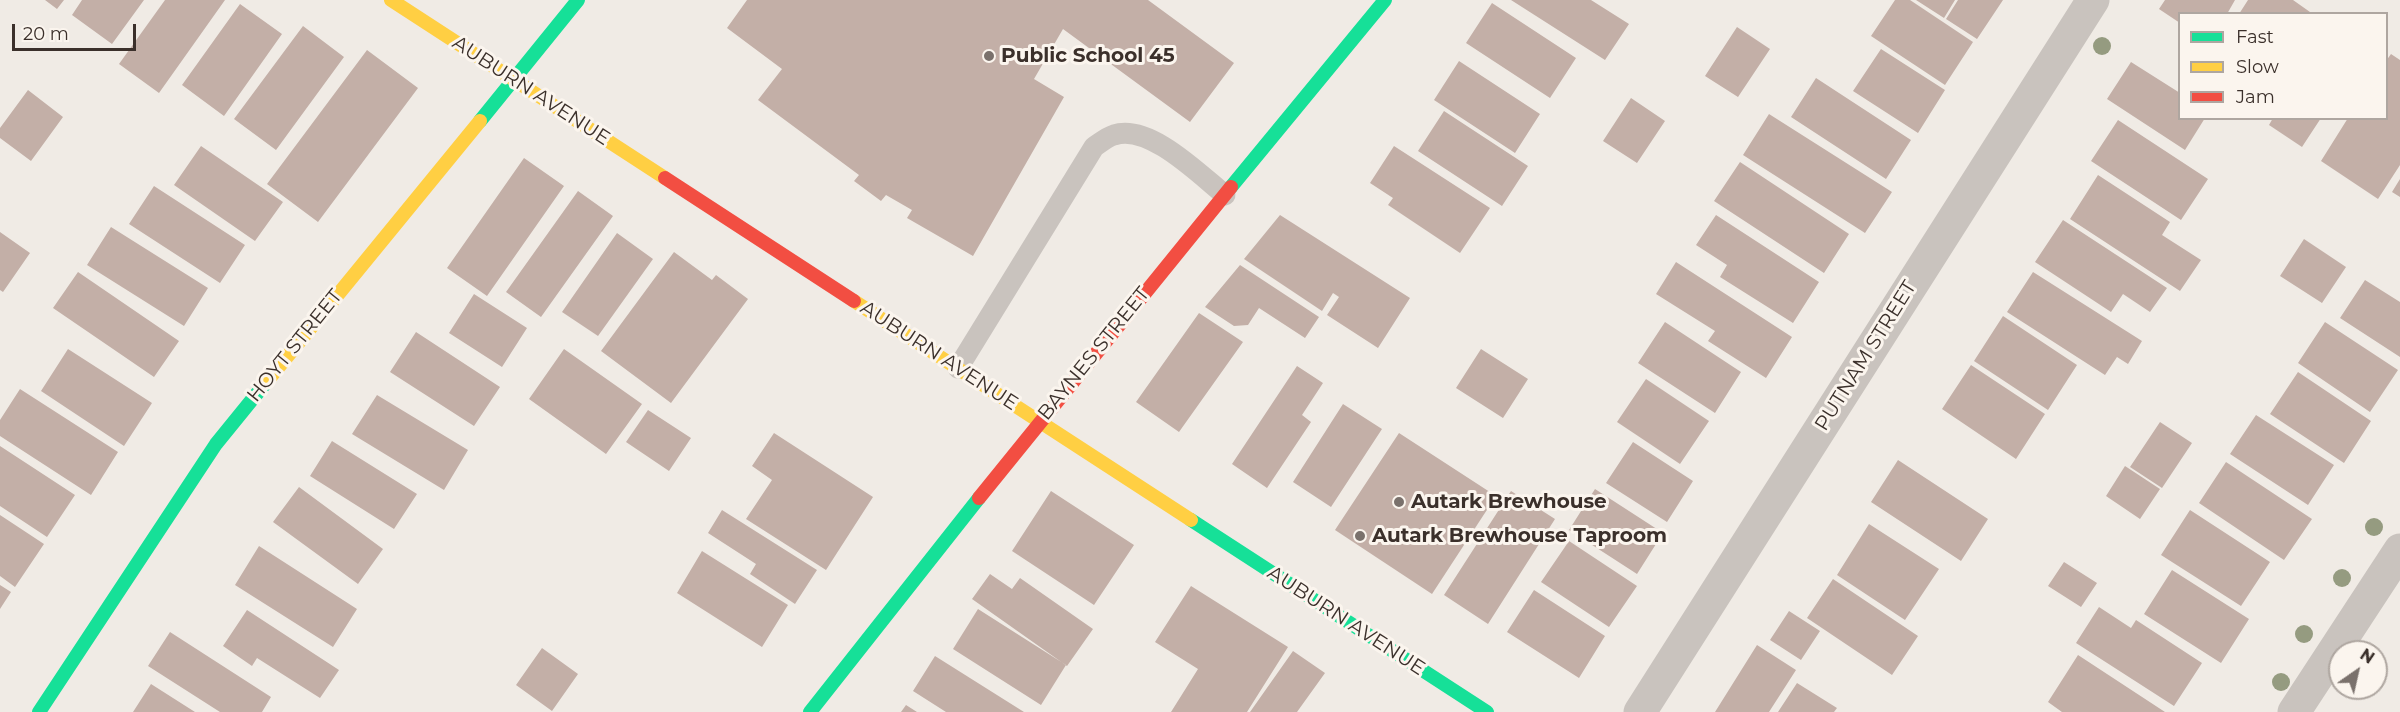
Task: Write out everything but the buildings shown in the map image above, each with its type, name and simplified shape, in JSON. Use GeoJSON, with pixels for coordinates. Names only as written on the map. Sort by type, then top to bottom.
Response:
{"type":"FeatureCollection","features":[{"type":"Feature","properties":{"kind":"street","name":"AUBURN AVENUE"},"geometry":{"type":"LineString","coordinates":[[391,0],[1487,712]]}},
{"type":"Feature","properties":{"kind":"street","name":"HOYT STREET"},"geometry":{"type":"LineString","coordinates":[[39,712],[216,444],[578,0]]}},
{"type":"Feature","properties":{"kind":"street","name":"BAYNES STREET"},"geometry":{"type":"LineString","coordinates":[[810,712],[1039,421],[1385,0]]}},
{"type":"Feature","properties":{"kind":"street","name":"PUTNAM STREET"},"geometry":{"type":"LineString","coordinates":[[1640,712],[2093,0]]}},
{"type":"Feature","properties":{"kind":"street"},"geometry":{"type":"LineString","coordinates":[[2294,712],[2400,550]]}},
{"type":"Feature","properties":{"kind":"lane"},"geometry":{"type":"LineString","coordinates":[[958,369],[1094,147],[1115,134],[1134,135],[1153,140],[1173,153],[1225,195]]}},
{"type":"Feature","properties":{"kind":"traffic: fast"},"geometry":{"type":"LineString","coordinates":[[480,121],[578,0]]}},
{"type":"Feature","properties":{"kind":"traffic: fast"},"geometry":{"type":"LineString","coordinates":[[1231,187],[1385,0]]}},
{"type":"Feature","properties":{"kind":"traffic: fast"},"geometry":{"type":"LineString","coordinates":[[39,712],[216,444],[268,380]]}},
{"type":"Feature","properties":{"kind":"traffic: fast"},"geometry":{"type":"LineString","coordinates":[[810,712],[979,498]]}},
{"type":"Feature","properties":{"kind":"traffic: fast"},"geometry":{"type":"LineString","coordinates":[[1191,520],[1487,712]]}},
{"type":"Feature","properties":{"kind":"traffic: slow"},"geometry":{"type":"LineString","coordinates":[[391,0],[665,178]]}},
{"type":"Feature","properties":{"kind":"traffic: slow"},"geometry":{"type":"LineString","coordinates":[[268,380],[480,121]]}},
{"type":"Feature","properties":{"kind":"traffic: slow"},"geometry":{"type":"LineString","coordinates":[[854,301],[1191,520]]}},
{"type":"Feature","properties":{"kind":"traffic: jam"},"geometry":{"type":"LineString","coordinates":[[665,178],[854,301]]}},
{"type":"Feature","properties":{"kind":"traffic: jam"},"geometry":{"type":"LineString","coordinates":[[979,498],[1231,187]]}},
{"type":"Feature","properties":{"kind":"place","name":"Public School 45"},"geometry":{"type":"Point","coordinates":[989,56]}},
{"type":"Feature","properties":{"kind":"place","name":"Autark Brewhouse"},"geometry":{"type":"Point","coordinates":[1399,502]}},
{"type":"Feature","properties":{"kind":"place","name":"Autark Brewhouse Taproom"},"geometry":{"type":"Point","coordinates":[1360,536]}}]}
